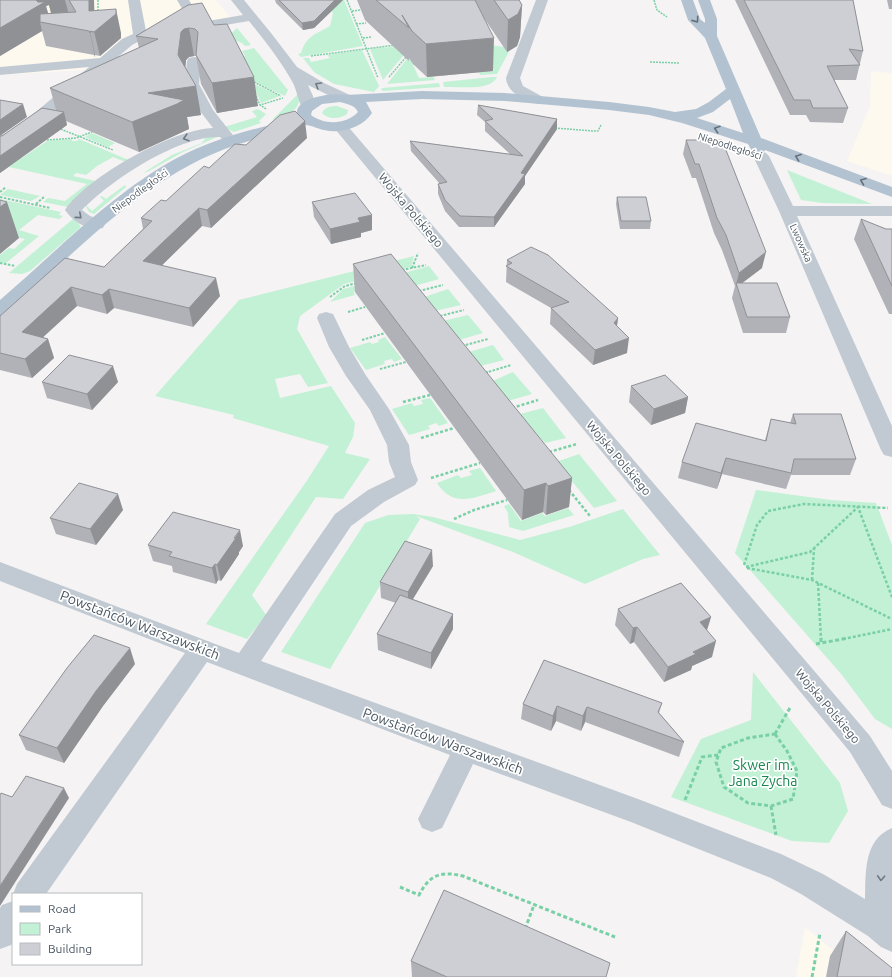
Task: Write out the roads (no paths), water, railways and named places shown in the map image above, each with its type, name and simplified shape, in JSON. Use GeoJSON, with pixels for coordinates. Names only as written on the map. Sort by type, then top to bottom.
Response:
{"type":"FeatureCollection","features":[{"type":"Feature","properties":{"kind":"main road","name":"Lwowska"},"geometry":{"type":"LineString","coordinates":[[687,0],[694,20],[711,36]]}},
{"type":"Feature","properties":{"kind":"main road","name":"Lwowska"},"geometry":{"type":"LineString","coordinates":[[704,0],[711,19],[711,36],[761,156]]}},
{"type":"Feature","properties":{"kind":"main road"},"geometry":{"type":"LineString","coordinates":[[673,116],[689,116],[704,112],[733,90]]}},
{"type":"Feature","properties":{"kind":"main road","name":"Niepodległości"},"geometry":{"type":"LineString","coordinates":[[0,310],[117,207],[153,180],[227,137],[254,133],[308,113],[324,99],[409,95],[482,97],[633,108],[673,116],[754,141],[892,192]]}},
{"type":"Feature","properties":{"kind":"main road","name":"Niepodległości"},"geometry":{"type":"LineString","coordinates":[[340,126],[357,121],[365,113],[393,106],[482,97]]}},
{"type":"Feature","properties":{"kind":"main road"},"geometry":{"type":"LineString","coordinates":[[347,99],[362,106],[365,113]]}},
{"type":"Feature","properties":{"kind":"main road","name":"Niepodległości"},"geometry":{"type":"LineString","coordinates":[[564,102],[659,124],[761,156],[892,202]]}},
{"type":"Feature","properties":{"kind":"main road"},"geometry":{"type":"LineString","coordinates":[[308,113],[321,125],[340,126]]}},
{"type":"Feature","properties":{"kind":"street"},"geometry":{"type":"LineString","coordinates":[[134,0],[140,36]]}},
{"type":"Feature","properties":{"kind":"street"},"geometry":{"type":"LineString","coordinates":[[183,0],[199,27]]}},
{"type":"Feature","properties":{"kind":"street"},"geometry":{"type":"LineString","coordinates":[[237,0],[292,68],[308,99],[308,113]]}},
{"type":"Feature","properties":{"kind":"street"},"geometry":{"type":"LineString","coordinates":[[538,100],[515,86],[512,82],[514,72],[542,0]]}},
{"type":"Feature","properties":{"kind":"street"},"geometry":{"type":"LineString","coordinates":[[0,145],[35,120],[83,81],[127,42],[140,36],[252,17]]}},
{"type":"Feature","properties":{"kind":"street"},"geometry":{"type":"LineString","coordinates":[[194,61],[192,84],[207,111],[227,137]]}},
{"type":"Feature","properties":{"kind":"street"},"geometry":{"type":"LineString","coordinates":[[0,71],[103,62]]}},
{"type":"Feature","properties":{"kind":"street"},"geometry":{"type":"LineString","coordinates":[[292,68],[319,86],[347,99]]}},
{"type":"Feature","properties":{"kind":"street","name":"Wojska Polskiego"},"geometry":{"type":"LineString","coordinates":[[340,126],[860,744],[892,796]]}},
{"type":"Feature","properties":{"kind":"street"},"geometry":{"type":"LineString","coordinates":[[97,224],[84,220],[72,210],[78,203],[139,160],[173,142],[205,133],[227,137]]}},
{"type":"Feature","properties":{"kind":"street","name":"Lwowska"},"geometry":{"type":"LineString","coordinates":[[761,156],[787,211],[892,450]]}},
{"type":"Feature","properties":{"kind":"street"},"geometry":{"type":"LineString","coordinates":[[787,211],[892,211]]}},
{"type":"Feature","properties":{"kind":"street"},"geometry":{"type":"LineString","coordinates":[[245,664],[343,520],[376,496],[407,480],[400,462],[398,445],[379,409],[356,376],[339,347],[326,318]]}},
{"type":"Feature","properties":{"kind":"street","name":"Powstańców Warszawskich"},"geometry":{"type":"LineString","coordinates":[[0,571],[202,650],[245,664],[466,750],[638,812],[782,868],[812,884],[888,934]]}},
{"type":"Feature","properties":{"kind":"street"},"geometry":{"type":"LineString","coordinates":[[29,893],[202,650]]}},
{"type":"Feature","properties":{"kind":"street"},"geometry":{"type":"LineString","coordinates":[[432,819],[466,750]]}},
{"type":"Feature","properties":{"kind":"street"},"geometry":{"type":"LineString","coordinates":[[888,934],[882,860],[892,842]]}},
{"type":"Feature","properties":{"kind":"street"},"geometry":{"type":"LineString","coordinates":[[0,934],[12,917]]}},
{"type":"Feature","properties":{"kind":"park label","name":"Skwer im. Jana Zycha"},"geometry":{"type":"Point","coordinates":[763,774]}}]}
